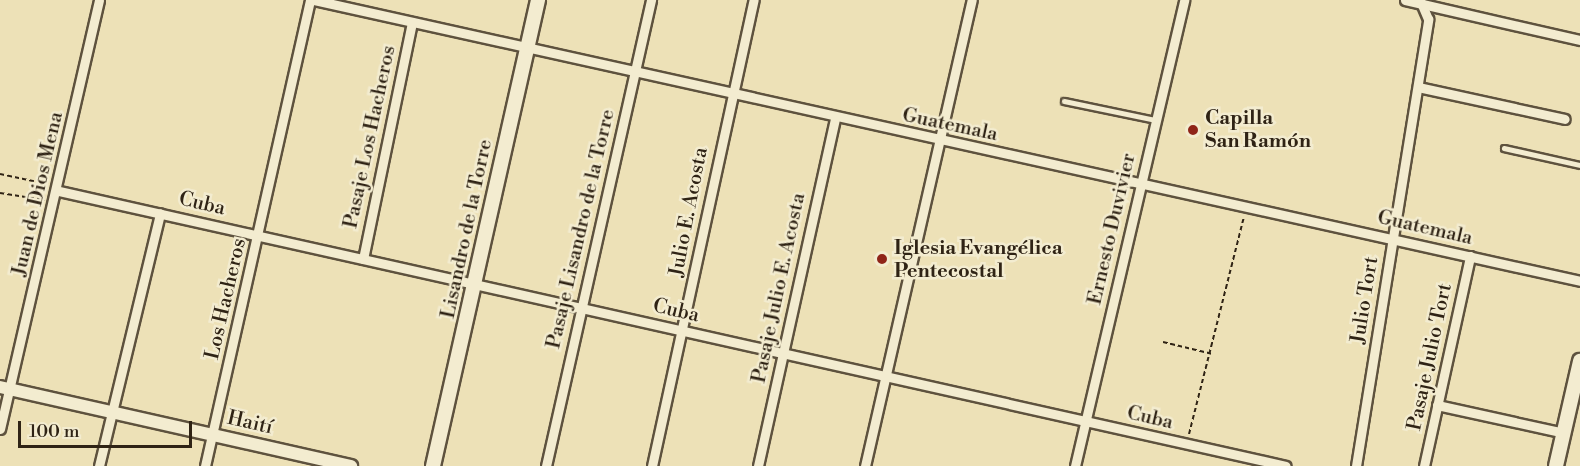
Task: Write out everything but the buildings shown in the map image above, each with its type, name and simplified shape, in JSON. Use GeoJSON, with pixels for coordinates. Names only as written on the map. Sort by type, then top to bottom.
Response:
{"type":"FeatureCollection","features":[{"type":"Feature","properties":{"kind":"main road","name":"Lisandro de la Torre"},"geometry":{"type":"LineString","coordinates":[[433,466],[476,286],[538,0]]}},
{"type":"Feature","properties":{"kind":"main road"},"geometry":{"type":"LineString","coordinates":[[1556,466],[1580,361]]}},
{"type":"Feature","properties":{"kind":"street","name":"Juan de Dios Mena"},"geometry":{"type":"LineString","coordinates":[[0,429],[5,388],[58,191],[99,0]]}},
{"type":"Feature","properties":{"kind":"street","name":"Guatemala"},"geometry":{"type":"LineString","coordinates":[[312,0],[940,142],[1246,205],[1580,281]]}},
{"type":"Feature","properties":{"kind":"street","name":"Los Hacheros"},"geometry":{"type":"LineString","coordinates":[[206,466],[312,0]]}},
{"type":"Feature","properties":{"kind":"street","name":"Pasaje Lisandro de la Torre"},"geometry":{"type":"LineString","coordinates":[[546,466],[651,0]]}},
{"type":"Feature","properties":{"kind":"street","name":"Julio E. Acosta"},"geometry":{"type":"LineString","coordinates":[[652,466],[683,331],[731,94],[754,0]]}},
{"type":"Feature","properties":{"kind":"street"},"geometry":{"type":"LineString","coordinates":[[865,466],[972,0]]}},
{"type":"Feature","properties":{"kind":"street","name":"Ernesto Duvivier"},"geometry":{"type":"LineString","coordinates":[[1076,466],[1184,0]]}},
{"type":"Feature","properties":{"kind":"street"},"geometry":{"type":"LineString","coordinates":[[1405,0],[1580,40]]}},
{"type":"Feature","properties":{"kind":"street","name":"Julio Tort"},"geometry":{"type":"LineString","coordinates":[[1356,466],[1419,87],[1428,19],[1420,2]]}},
{"type":"Feature","properties":{"kind":"street","name":"Pasaje Los Hacheros"},"geometry":{"type":"LineString","coordinates":[[363,259],[412,22]]}},
{"type":"Feature","properties":{"kind":"street"},"geometry":{"type":"LineString","coordinates":[[1419,87],[1565,119]]}},
{"type":"Feature","properties":{"kind":"street","name":"Pasaje Julio E. Acosta"},"geometry":{"type":"LineString","coordinates":[[758,466],[835,118]]}},
{"type":"Feature","properties":{"kind":"street","name":"Cuba"},"geometry":{"type":"LineString","coordinates":[[58,191],[1286,466]]}},
{"type":"Feature","properties":{"kind":"street"},"geometry":{"type":"LineString","coordinates":[[99,466],[160,213]]}},
{"type":"Feature","properties":{"kind":"street","name":"Pasaje Julio Tort"},"geometry":{"type":"LineString","coordinates":[[1424,466],[1470,256]]}},
{"type":"Feature","properties":{"kind":"street","name":"Haití"},"geometry":{"type":"LineString","coordinates":[[5,388],[351,466]]}},
{"type":"Feature","properties":{"kind":"street"},"geometry":{"type":"LineString","coordinates":[[1437,405],[1564,433]]}},
{"type":"Feature","properties":{"kind":"lane"},"geometry":{"type":"LineString","coordinates":[[1064,101],[1156,120]]}},
{"type":"Feature","properties":{"kind":"lane"},"geometry":{"type":"LineString","coordinates":[[1504,148],[1580,165]]}},
{"type":"Feature","properties":{"kind":"path"},"geometry":{"type":"LineString","coordinates":[[0,174],[58,191]]}},
{"type":"Feature","properties":{"kind":"path"},"geometry":{"type":"LineString","coordinates":[[0,193],[55,203]]}},
{"type":"Feature","properties":{"kind":"path"},"geometry":{"type":"LineString","coordinates":[[1187,444],[1213,354],[1246,205]]}},
{"type":"Feature","properties":{"kind":"path"},"geometry":{"type":"LineString","coordinates":[[1163,342],[1213,354]]}},
{"type":"Feature","properties":{"kind":"place","name":"Capilla San Ramón"},"geometry":{"type":"Point","coordinates":[1193,130]}},
{"type":"Feature","properties":{"kind":"place","name":"Iglesia Evangélica Pentecostal"},"geometry":{"type":"Point","coordinates":[882,259]}}]}
